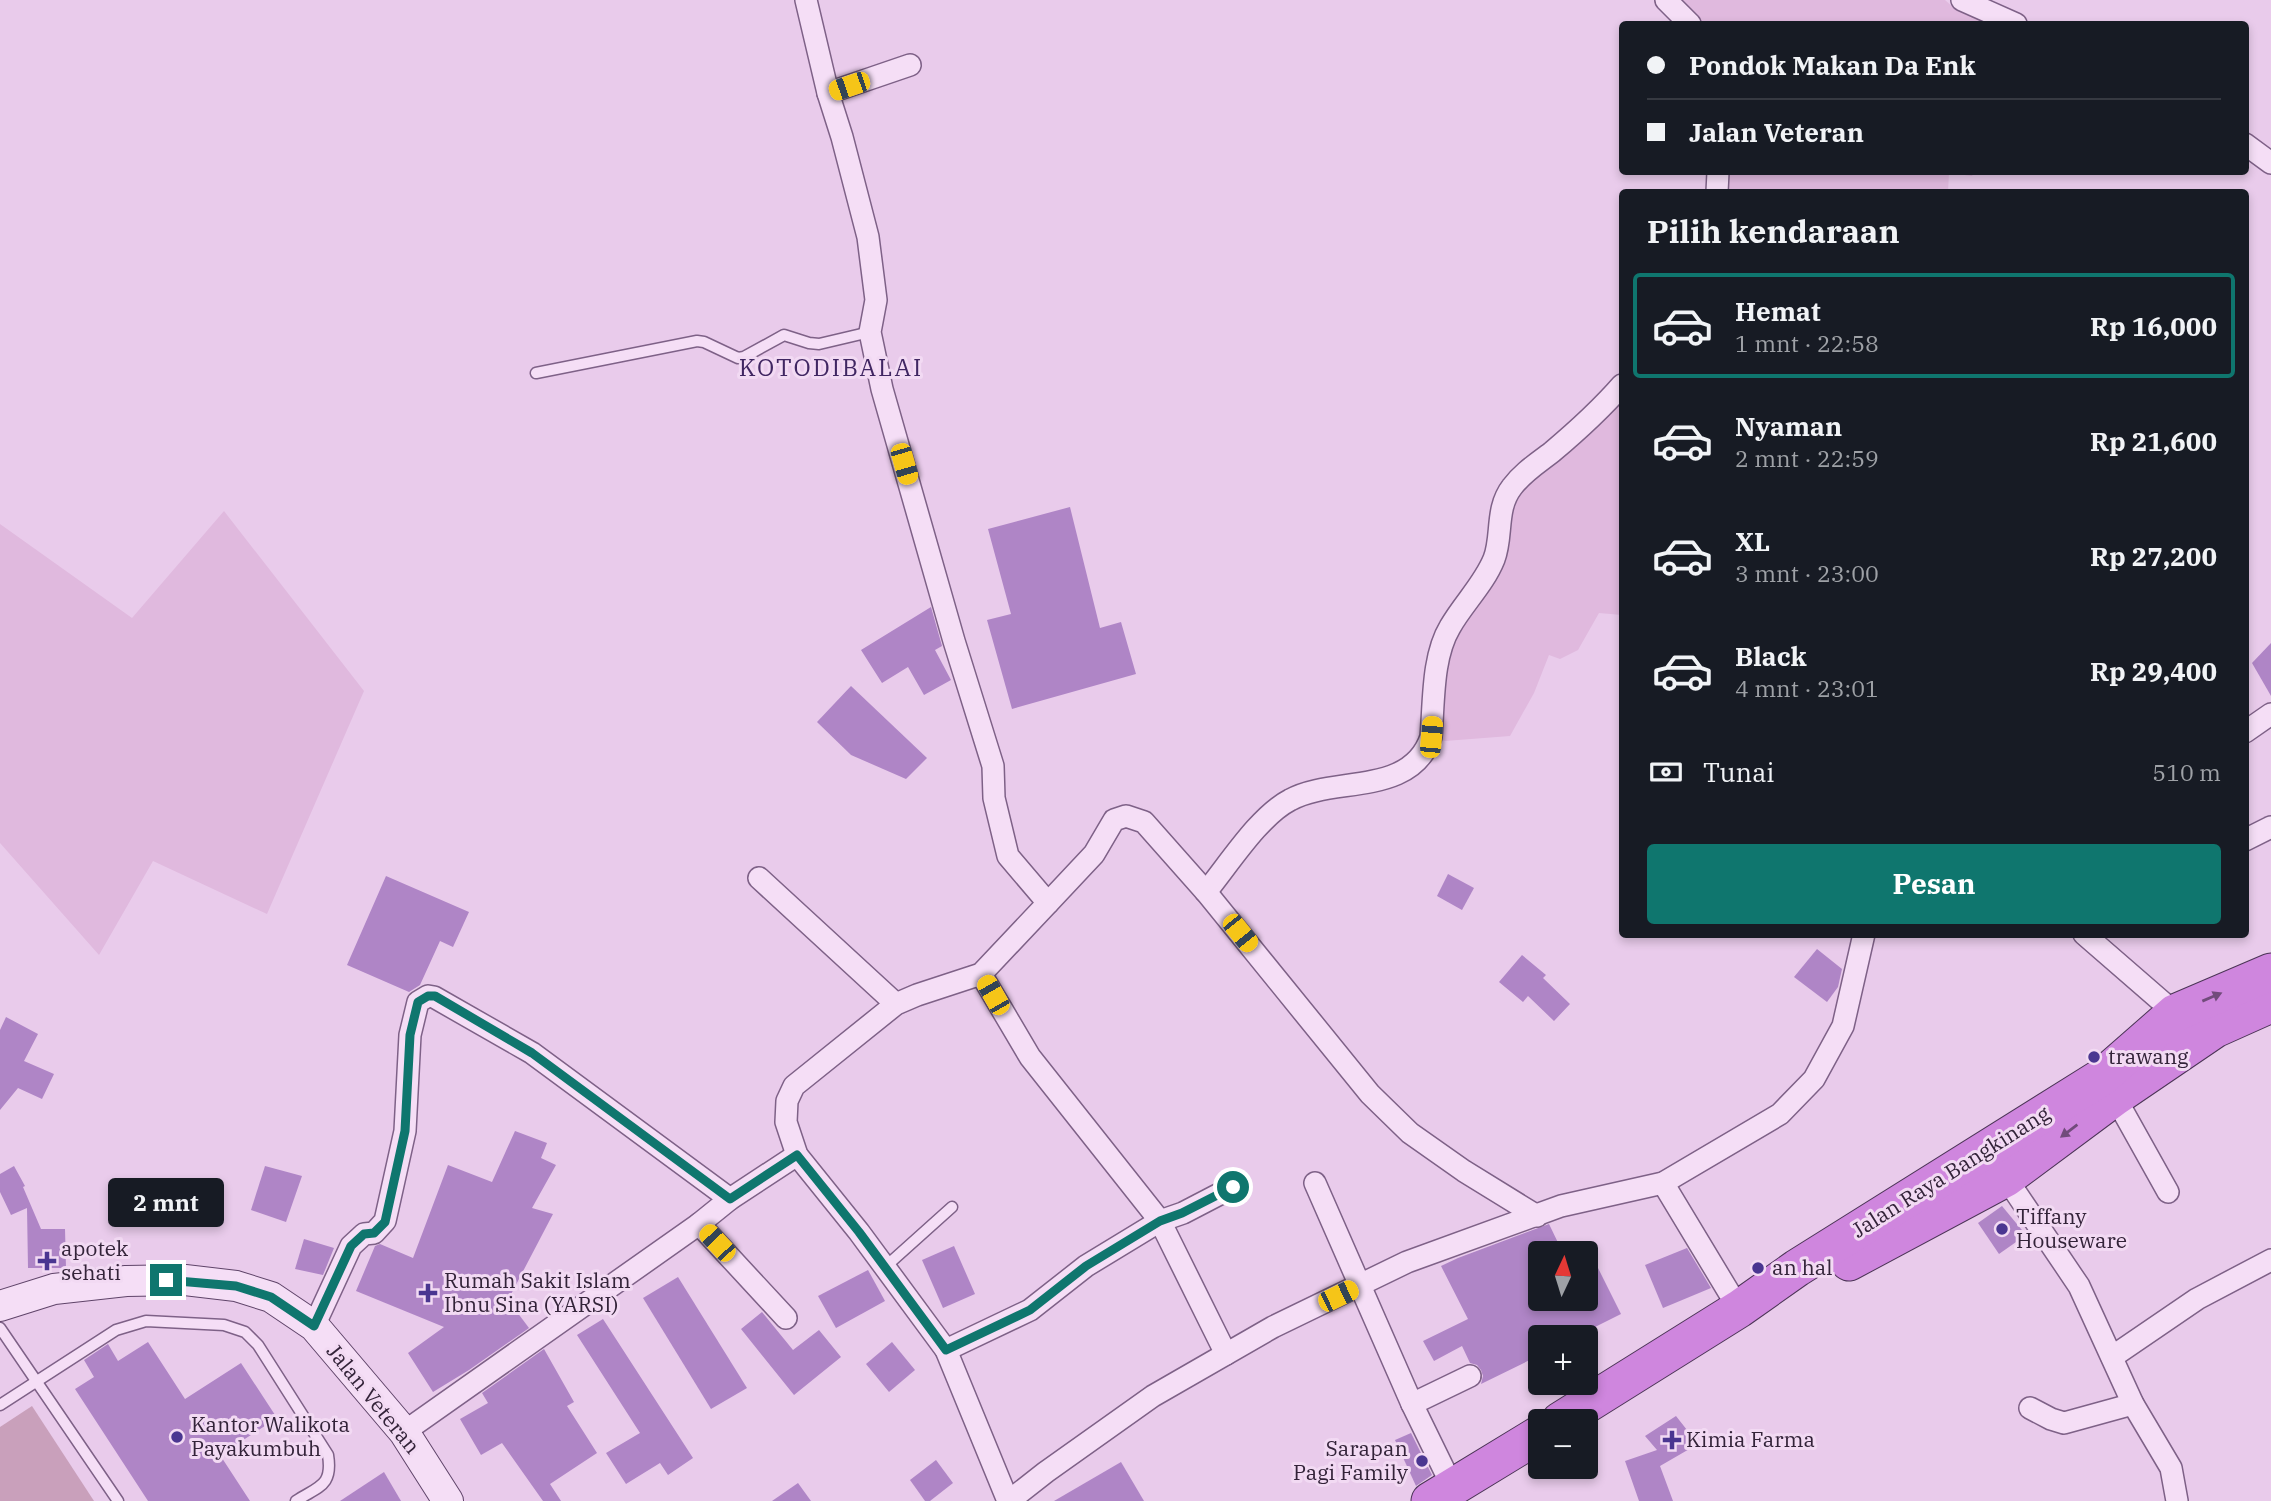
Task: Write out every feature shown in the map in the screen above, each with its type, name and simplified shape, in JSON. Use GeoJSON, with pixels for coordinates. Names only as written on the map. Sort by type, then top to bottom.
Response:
{"type":"FeatureCollection","features":[{"type":"Feature","properties":{"kind":"highway","name":"Jalan Raya Bangkinang"},"geometry":{"type":"LineString","coordinates":[[1579,1409],[1739,1309],[2006,1178],[2108,1087],[2175,1013],[2271,972]]}},
{"type":"Feature","properties":{"kind":"highway","name":"Jalan Raya Bangkinang"},"geometry":{"type":"LineString","coordinates":[[1598,1416],[1726,1340],[1803,1276],[2108,1087],[2215,1029],[2271,1004]]}},
{"type":"Feature","properties":{"kind":"highway"},"geometry":{"type":"LineString","coordinates":[[1445,1497],[1528,1442]]}},
{"type":"Feature","properties":{"kind":"highway"},"geometry":{"type":"LineString","coordinates":[[1445,1497],[1528,1456]]}},
{"type":"Feature","properties":{"kind":"main road","name":"Jalan Veteran"},"geometry":{"type":"LineString","coordinates":[[0,1306],[54,1289],[126,1281],[185,1280],[236,1286],[271,1297],[314,1326],[404,1432],[448,1501]]}},
{"type":"Feature","properties":{"kind":"street"},"geometry":{"type":"LineString","coordinates":[[806,0],[828,93],[868,237],[876,300],[870,332],[882,389],[954,641],[993,766],[994,798],[1008,856],[1048,903]]}},
{"type":"Feature","properties":{"kind":"street"},"geometry":{"type":"LineString","coordinates":[[1666,0],[1687,21]]}},
{"type":"Feature","properties":{"kind":"street"},"geometry":{"type":"LineString","coordinates":[[1962,0],[2009,21]]}},
{"type":"Feature","properties":{"kind":"street"},"geometry":{"type":"LineString","coordinates":[[828,93],[910,65]]}},
{"type":"Feature","properties":{"kind":"street"},"geometry":{"type":"LineString","coordinates":[[2249,147],[2271,163]]}},
{"type":"Feature","properties":{"kind":"street"},"geometry":{"type":"LineString","coordinates":[[1206,891],[1271,812],[1292,799],[1313,792],[1370,783],[1389,777],[1411,765],[1427,750],[1431,737],[1441,646],[1449,628],[1495,557],[1500,515],[1510,490],[1525,472],[1551,453],[1606,404],[1619,389]]}},
{"type":"Feature","properties":{"kind":"street"},"geometry":{"type":"LineString","coordinates":[[2249,729],[2271,713]]}},
{"type":"Feature","properties":{"kind":"street"},"geometry":{"type":"LineString","coordinates":[[1537,1216],[1464,1171],[1410,1133],[1370,1094],[1206,891],[1144,822],[1126,816],[1114,820],[1094,854],[981,974],[896,1004],[794,1086],[787,1101],[786,1122],[797,1155],[859,1232],[946,1350],[1009,1501],[1153,1396],[1273,1327],[1407,1262],[1537,1216],[1561,1206],[1663,1183],[1780,1114],[1814,1079],[1843,1026],[1863,938]]}},
{"type":"Feature","properties":{"kind":"street"},"geometry":{"type":"LineString","coordinates":[[2249,838],[2271,827]]}},
{"type":"Feature","properties":{"kind":"street"},"geometry":{"type":"LineString","coordinates":[[760,878],[896,1004]]}},
{"type":"Feature","properties":{"kind":"street"},"geometry":{"type":"LineString","coordinates":[[2089,938],[2175,1013]]}},
{"type":"Feature","properties":{"kind":"street"},"geometry":{"type":"LineString","coordinates":[[981,974],[1030,1057],[1160,1221],[1226,1354]]}},
{"type":"Feature","properties":{"kind":"street"},"geometry":{"type":"LineString","coordinates":[[314,1326],[351,1246],[364,1234],[374,1233],[385,1222],[405,1131],[410,1035],[418,1002],[428,996],[435,996],[532,1053],[730,1199]]}},
{"type":"Feature","properties":{"kind":"street"},"geometry":{"type":"LineString","coordinates":[[2108,1087],[2168,1192]]}},
{"type":"Feature","properties":{"kind":"street"},"geometry":{"type":"LineString","coordinates":[[404,1432],[699,1224],[730,1199],[797,1155]]}},
{"type":"Feature","properties":{"kind":"street"},"geometry":{"type":"LineString","coordinates":[[2006,1178],[2080,1286],[2133,1404],[2171,1468],[2177,1501]]}},
{"type":"Feature","properties":{"kind":"street"},"geometry":{"type":"LineString","coordinates":[[1315,1183],[1412,1404],[1445,1497]]}},
{"type":"Feature","properties":{"kind":"street"},"geometry":{"type":"LineString","coordinates":[[1663,1183],[1739,1309]]}},
{"type":"Feature","properties":{"kind":"street"},"geometry":{"type":"LineString","coordinates":[[946,1350],[1030,1310],[1086,1266],[1160,1221],[1233,1187]]}},
{"type":"Feature","properties":{"kind":"street"},"geometry":{"type":"LineString","coordinates":[[699,1224],[786,1318]]}},
{"type":"Feature","properties":{"kind":"street"},"geometry":{"type":"LineString","coordinates":[[2112,1357],[2197,1299],[2271,1260]]}},
{"type":"Feature","properties":{"kind":"street"},"geometry":{"type":"LineString","coordinates":[[1412,1404],[1470,1376]]}},
{"type":"Feature","properties":{"kind":"street"},"geometry":{"type":"LineString","coordinates":[[2030,1408],[2064,1423],[2133,1404]]}},
{"type":"Feature","properties":{"kind":"lane"},"geometry":{"type":"LineString","coordinates":[[536,373],[696,341],[738,358],[784,335],[819,344],[870,332]]}},
{"type":"Feature","properties":{"kind":"lane"},"geometry":{"type":"LineString","coordinates":[[884,1268],[952,1207]]}},
{"type":"Feature","properties":{"kind":"lane"},"geometry":{"type":"LineString","coordinates":[[0,1405],[116,1330],[146,1321],[224,1325],[245,1332],[258,1345],[328,1455],[331,1471],[325,1482],[296,1501]]}},
{"type":"Feature","properties":{"kind":"lane"},"geometry":{"type":"LineString","coordinates":[[0,1328],[118,1501]]}},
{"type":"Feature","properties":{"kind":"shaded area"},"geometry":{"type":"Polygon","coordinates":[[[1671,0],[1945,0],[1955,9],[1983,21],[1692,21],[1671,0]]]}},
{"type":"Feature","properties":{"kind":"shaded area"},"geometry":{"type":"Polygon","coordinates":[[[1717,175],[1949,175],[1948,189],[1715,189],[1717,175]]]}},
{"type":"Feature","properties":{"kind":"shaded area"},"geometry":{"type":"Polygon","coordinates":[[[1619,391],[1619,615],[1599,613],[1578,650],[1560,659],[1549,655],[1534,693],[1510,736],[1445,741],[1433,736],[1444,645],[1488,575],[1507,499],[1619,391]]]}},
{"type":"Feature","properties":{"kind":"shaded area"},"geometry":{"type":"Polygon","coordinates":[[[224,511],[364,691],[267,914],[153,861],[99,955],[0,843],[0,524],[132,618],[224,511]]]}},
{"type":"Feature","properties":{"kind":"shaded area"},"geometry":{"type":"Polygon","coordinates":[[[32,1406],[94,1501],[0,1501],[0,1427],[32,1406]]]}},
{"type":"Feature","properties":{"kind":"building"},"geometry":{"type":"Polygon","coordinates":[[[1070,507],[1100,628],[1121,622],[1136,674],[1012,709],[987,620],[1011,614],[988,529],[1070,507]]]}},
{"type":"Feature","properties":{"kind":"building"},"geometry":{"type":"Polygon","coordinates":[[[931,607],[942,646],[935,650],[951,680],[924,695],[908,667],[882,683],[861,650],[931,607]]]}},
{"type":"Feature","properties":{"kind":"building"},"geometry":{"type":"Polygon","coordinates":[[[2271,643],[2271,696],[2252,663],[2271,643]]]}},
{"type":"Feature","properties":{"kind":"building"},"geometry":{"type":"Polygon","coordinates":[[[851,686],[927,758],[906,779],[851,755],[817,722],[851,686]]]}},
{"type":"Feature","properties":{"kind":"building"},"geometry":{"type":"Polygon","coordinates":[[[1448,874],[1474,888],[1462,910],[1437,896],[1448,874]]]}},
{"type":"Feature","properties":{"kind":"building"},"geometry":{"type":"Polygon","coordinates":[[[386,876],[469,912],[453,947],[440,941],[420,985],[409,992],[347,965],[386,876]]]}},
{"type":"Feature","properties":{"kind":"building"},"geometry":{"type":"Polygon","coordinates":[[[1817,949],[1842,969],[1838,987],[1827,1002],[1794,977],[1817,949]]]}},
{"type":"Feature","properties":{"kind":"building"},"geometry":{"type":"Polygon","coordinates":[[[1522,955],[1546,975],[1543,978],[1570,1004],[1554,1021],[1528,996],[1523,1002],[1499,982],[1522,955]]]}},
{"type":"Feature","properties":{"kind":"building"},"geometry":{"type":"Polygon","coordinates":[[[6,1017],[38,1034],[24,1061],[54,1074],[42,1099],[18,1088],[0,1110],[0,1030],[6,1017]]]}},
{"type":"Feature","properties":{"kind":"building"},"geometry":{"type":"Polygon","coordinates":[[[515,1131],[547,1143],[541,1158],[556,1165],[532,1208],[553,1214],[508,1300],[529,1328],[433,1392],[408,1353],[444,1327],[356,1291],[375,1246],[380,1244],[413,1258],[448,1165],[492,1182],[515,1131]]]}},
{"type":"Feature","properties":{"kind":"building"},"geometry":{"type":"Polygon","coordinates":[[[14,1166],[25,1186],[23,1187],[41,1229],[65,1229],[66,1268],[28,1268],[27,1208],[11,1215],[0,1192],[0,1174],[14,1166]]]}},
{"type":"Feature","properties":{"kind":"building"},"geometry":{"type":"Polygon","coordinates":[[[265,1166],[302,1176],[286,1222],[251,1210],[265,1166]]]}},
{"type":"Feature","properties":{"kind":"building","name":"Tiffany Houseware"},"geometry":{"type":"Polygon","coordinates":[[[2002,1206],[2026,1235],[1999,1254],[1978,1223],[2002,1206]]]}},
{"type":"Feature","properties":{"kind":"building"},"geometry":{"type":"Polygon","coordinates":[[[1549,1224],[1557,1241],[1528,1241],[1528,1311],[1598,1311],[1598,1268],[1621,1314],[1598,1326],[1528,1325],[1528,1361],[1481,1384],[1481,1370],[1470,1363],[1462,1346],[1434,1361],[1423,1341],[1468,1319],[1441,1266],[1549,1224]]]}},
{"type":"Feature","properties":{"kind":"building"},"geometry":{"type":"Polygon","coordinates":[[[304,1239],[334,1248],[323,1275],[295,1269],[304,1239]]]}},
{"type":"Feature","properties":{"kind":"building"},"geometry":{"type":"Polygon","coordinates":[[[954,1246],[975,1294],[943,1308],[922,1260],[954,1246]]]}},
{"type":"Feature","properties":{"kind":"building"},"geometry":{"type":"Polygon","coordinates":[[[1687,1248],[1711,1288],[1663,1308],[1645,1265],[1687,1248]]]}},
{"type":"Feature","properties":{"kind":"building"},"geometry":{"type":"Polygon","coordinates":[[[868,1270],[885,1301],[836,1328],[818,1296],[868,1270]]]}},
{"type":"Feature","properties":{"kind":"building"},"geometry":{"type":"Polygon","coordinates":[[[678,1277],[747,1388],[711,1409],[643,1298],[678,1277]]]}},
{"type":"Feature","properties":{"kind":"building"},"geometry":{"type":"Polygon","coordinates":[[[762,1312],[793,1350],[819,1330],[841,1357],[794,1395],[741,1329],[762,1312]]]}},
{"type":"Feature","properties":{"kind":"building"},"geometry":{"type":"Polygon","coordinates":[[[603,1319],[693,1458],[668,1475],[660,1463],[626,1484],[606,1453],[640,1433],[577,1335],[603,1319]]]}},
{"type":"Feature","properties":{"kind":"building","name":"Kantor Walikota Payakumbuh"},"geometry":{"type":"Polygon","coordinates":[[[148,1342],[185,1399],[241,1363],[277,1418],[220,1455],[250,1501],[148,1501],[75,1389],[94,1377],[84,1360],[108,1344],[118,1361],[148,1342]]]}},
{"type":"Feature","properties":{"kind":"building"},"geometry":{"type":"Polygon","coordinates":[[[892,1342],[915,1370],[889,1392],[866,1364],[892,1342]]]}},
{"type":"Feature","properties":{"kind":"building"},"geometry":{"type":"Polygon","coordinates":[[[544,1349],[574,1402],[567,1406],[597,1453],[550,1484],[561,1501],[543,1501],[502,1443],[481,1455],[460,1419],[488,1403],[482,1393],[544,1349]]]}},
{"type":"Feature","properties":{"kind":"building"},"geometry":{"type":"Polygon","coordinates":[[[1676,1416],[1698,1444],[1660,1466],[1673,1501],[1639,1501],[1625,1461],[1657,1450],[1645,1436],[1676,1416]]]}},
{"type":"Feature","properties":{"kind":"building"},"geometry":{"type":"Polygon","coordinates":[[[1411,1433],[1432,1475],[1416,1486],[1395,1440],[1411,1433]]]}},
{"type":"Feature","properties":{"kind":"building"},"geometry":{"type":"Polygon","coordinates":[[[936,1460],[953,1483],[930,1501],[925,1501],[910,1480],[936,1460]]]}},
{"type":"Feature","properties":{"kind":"building"},"geometry":{"type":"Polygon","coordinates":[[[1121,1462],[1144,1501],[1054,1501],[1121,1462]]]}},
{"type":"Feature","properties":{"kind":"building"},"geometry":{"type":"Polygon","coordinates":[[[384,1472],[401,1501],[340,1501],[384,1472]]]}},
{"type":"Feature","properties":{"kind":"building"},"geometry":{"type":"Polygon","coordinates":[[[798,1483],[811,1501],[772,1501],[798,1483]]]}},
{"type":"Feature","properties":{"kind":"place","name":"trawang"},"geometry":{"type":"Point","coordinates":[2094,1057]}},
{"type":"Feature","properties":{"kind":"place","name":"Tiffany Houseware"},"geometry":{"type":"Point","coordinates":[2002,1229]}},
{"type":"Feature","properties":{"kind":"place","name":"apotek sehati"},"geometry":{"type":"Point","coordinates":[47,1261]}},
{"type":"Feature","properties":{"kind":"place","name":"an hal"},"geometry":{"type":"Point","coordinates":[1758,1268]}},
{"type":"Feature","properties":{"kind":"place","name":"Rumah Sakit Islam Ibnu Sina (YARSI)"},"geometry":{"type":"Point","coordinates":[428,1293]}},
{"type":"Feature","properties":{"kind":"place","name":"Kantor Walikota Payakumbuh"},"geometry":{"type":"Point","coordinates":[177,1437]}},
{"type":"Feature","properties":{"kind":"place","name":"Kimia Farma"},"geometry":{"type":"Point","coordinates":[1672,1440]}},
{"type":"Feature","properties":{"kind":"place","name":"Sarapan Pagi Family"},"geometry":{"type":"Point","coordinates":[1422,1461]}},
{"type":"Feature","properties":{"kind":"district","name":"KOTODIBALAI"},"geometry":{"type":"Point","coordinates":[831,368]}},
{"type":"Feature","properties":{"kind":"route"},"geometry":{"type":"LineString","coordinates":[[166,1280],[236,1286],[271,1297],[314,1326],[351,1246],[364,1234],[374,1233],[385,1222],[405,1131],[410,1035],[418,1002],[428,996],[435,996],[532,1053],[730,1199],[797,1155],[859,1232],[946,1350],[1030,1310],[1086,1266],[1160,1221],[1233,1187]]}}]}
